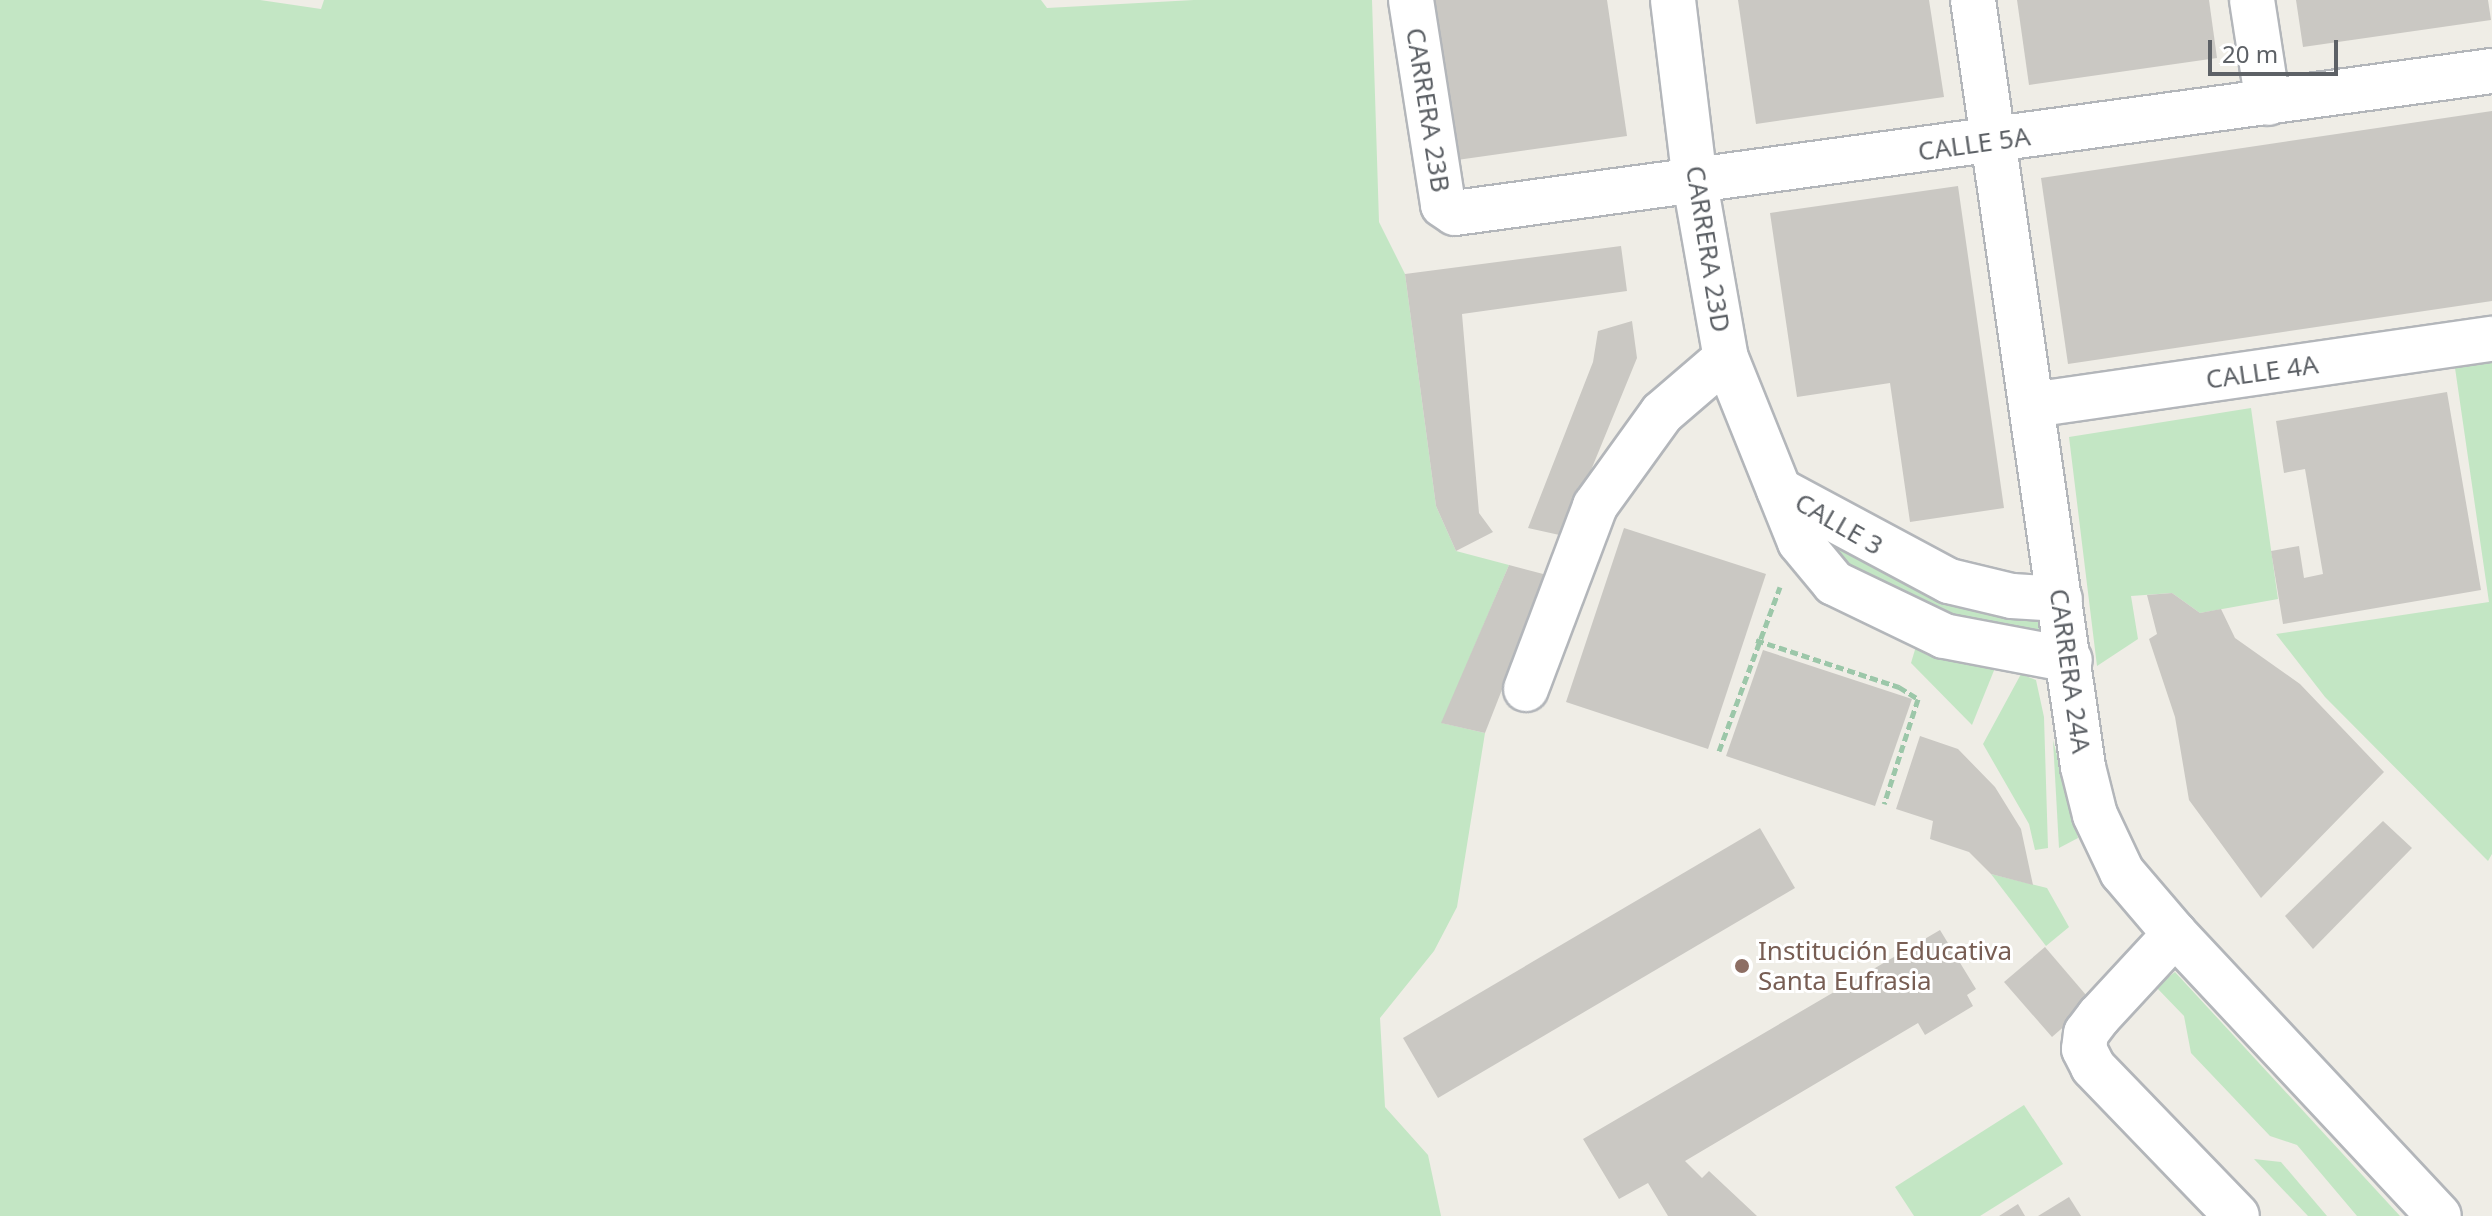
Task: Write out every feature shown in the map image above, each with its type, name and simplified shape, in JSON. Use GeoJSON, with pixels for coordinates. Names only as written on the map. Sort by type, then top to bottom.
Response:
{"type":"FeatureCollection","features":[{"type":"Feature","properties":{"kind":"street","name":"CARRERA 23B"},"geometry":{"type":"LineString","coordinates":[[1411,0],[1443,205],[1455,213]]}},
{"type":"Feature","properties":{"kind":"street","name":"CARRERA 23D"},"geometry":{"type":"LineString","coordinates":[[1673,0],[1695,183],[1726,358],[1779,490]]}},
{"type":"Feature","properties":{"kind":"street","name":"CARRERA 24A"},"geometry":{"type":"LineString","coordinates":[[1973,0],[2083,767],[2095,815],[2122,872],[2175,934],[2439,1216]]}},
{"type":"Feature","properties":{"kind":"street"},"geometry":{"type":"LineString","coordinates":[[2252,0],[2268,103]]}},
{"type":"Feature","properties":{"kind":"street","name":"CALLE 5A"},"geometry":{"type":"LineString","coordinates":[[1455,213],[1695,183],[2492,71]]}},
{"type":"Feature","properties":{"kind":"street","name":"CALLE 4A"},"geometry":{"type":"LineString","coordinates":[[2032,405],[2492,339]]}},
{"type":"Feature","properties":{"kind":"street"},"geometry":{"type":"LineString","coordinates":[[1526,689],[1595,506],[1662,413],[1726,358]]}},
{"type":"Feature","properties":{"kind":"street","name":"CALLE 3"},"geometry":{"type":"LineString","coordinates":[[1779,490],[1800,542],[1834,583],[1944,636],[2070,660]]}},
{"type":"Feature","properties":{"kind":"street","name":"CALLE 3"},"geometry":{"type":"LineString","coordinates":[[1779,490],[1949,581],[2012,596],[2060,599]]}},
{"type":"Feature","properties":{"kind":"street"},"geometry":{"type":"LineString","coordinates":[[2175,934],[2104,1009],[2086,1033],[2084,1049],[2093,1067],[2237,1216]]}},
{"type":"Feature","properties":{"kind":"path"},"geometry":{"type":"LineString","coordinates":[[1719,751],[1756,640],[1800,542]]}},
{"type":"Feature","properties":{"kind":"path"},"geometry":{"type":"LineString","coordinates":[[1756,640],[1899,687],[1918,699],[1884,804]]}},
{"type":"Feature","properties":{"kind":"green space"},"geometry":{"type":"Polygon","coordinates":[[[0,0],[260,0],[321,9],[324,0],[1041,0],[1047,8],[1194,0],[1372,0],[1379,222],[1405,274],[1436,506],[1456,551],[1509,565],[1442,723],[1485,733],[1457,907],[1434,951],[1380,1018],[1385,1107],[1428,1155],[1441,1216],[0,1216],[0,0]]]}},
{"type":"Feature","properties":{"kind":"green space"},"geometry":{"type":"Polygon","coordinates":[[[2492,355],[2492,854],[2488,861],[2325,697],[2276,634],[2489,602],[2454,361],[2492,355]]]}},
{"type":"Feature","properties":{"kind":"green space"},"geometry":{"type":"Polygon","coordinates":[[[2251,408],[2278,599],[2200,613],[2172,593],[2131,596],[2138,639],[2097,666],[2069,437],[2251,408]]]}},
{"type":"Feature","properties":{"kind":"green space"},"geometry":{"type":"Polygon","coordinates":[[[1797,512],[2037,611],[2041,644],[1947,623],[1843,574],[1797,512]]]}},
{"type":"Feature","properties":{"kind":"green space"},"geometry":{"type":"Polygon","coordinates":[[[1917,643],[1997,663],[1972,725],[1911,663],[1917,643]]]}},
{"type":"Feature","properties":{"kind":"green space"},"geometry":{"type":"Polygon","coordinates":[[[2021,674],[2036,680],[2044,717],[2048,848],[2035,850],[2029,824],[1983,744],[2021,674]]]}},
{"type":"Feature","properties":{"kind":"green space"},"geometry":{"type":"Polygon","coordinates":[[[2053,740],[2078,838],[2059,848],[2053,740]]]}},
{"type":"Feature","properties":{"kind":"green space"},"geometry":{"type":"Polygon","coordinates":[[[1991,874],[2047,888],[2069,927],[2046,946],[1991,874]]]}},
{"type":"Feature","properties":{"kind":"green space"},"geometry":{"type":"Polygon","coordinates":[[[2175,972],[2400,1216],[2357,1216],[2297,1145],[2270,1136],[2191,1053],[2184,1016],[2156,987],[2175,972]]]}},
{"type":"Feature","properties":{"kind":"green space"},"geometry":{"type":"Polygon","coordinates":[[[2024,1105],[2063,1164],[1980,1216],[1914,1216],[1895,1187],[2024,1105]]]}},
{"type":"Feature","properties":{"kind":"green space"},"geometry":{"type":"Polygon","coordinates":[[[2254,1159],[2281,1162],[2327,1216],[2308,1216],[2254,1159]]]}},
{"type":"Feature","properties":{"kind":"building"},"geometry":{"type":"Polygon","coordinates":[[[1432,0],[1607,0],[1627,136],[1457,160],[1432,0]]]}},
{"type":"Feature","properties":{"kind":"building"},"geometry":{"type":"Polygon","coordinates":[[[1738,0],[1929,0],[1944,97],[1756,124],[1738,0]]]}},
{"type":"Feature","properties":{"kind":"building"},"geometry":{"type":"Polygon","coordinates":[[[2017,0],[2209,0],[2217,58],[2029,85],[2017,0]]]}},
{"type":"Feature","properties":{"kind":"building"},"geometry":{"type":"Polygon","coordinates":[[[2296,0],[2488,0],[2491,20],[2303,47],[2296,0]]]}},
{"type":"Feature","properties":{"kind":"building"},"geometry":{"type":"Polygon","coordinates":[[[2492,111],[2492,301],[2068,364],[2041,178],[2492,111]]]}},
{"type":"Feature","properties":{"kind":"building"},"geometry":{"type":"Polygon","coordinates":[[[1958,186],[2004,508],[1910,522],[1890,383],[1797,397],[1770,213],[1958,186]]]}},
{"type":"Feature","properties":{"kind":"building"},"geometry":{"type":"Polygon","coordinates":[[[1621,246],[1627,291],[1462,314],[1479,513],[1493,532],[1456,551],[1436,506],[1405,274],[1621,246]]]}},
{"type":"Feature","properties":{"kind":"building"},"geometry":{"type":"Polygon","coordinates":[[[1632,321],[1637,358],[1564,536],[1528,528],[1593,362],[1598,331],[1632,321]]]}},
{"type":"Feature","properties":{"kind":"building"},"geometry":{"type":"Polygon","coordinates":[[[2447,392],[2481,590],[2283,624],[2271,551],[2299,546],[2304,578],[2323,574],[2305,469],[2284,473],[2276,421],[2447,392]]]}},
{"type":"Feature","properties":{"kind":"building"},"geometry":{"type":"Polygon","coordinates":[[[1624,528],[1766,574],[1708,749],[1566,702],[1624,528]]]}},
{"type":"Feature","properties":{"kind":"building"},"geometry":{"type":"Polygon","coordinates":[[[1509,565],[1547,575],[1485,733],[1441,723],[1509,565]]]}},
{"type":"Feature","properties":{"kind":"building"},"geometry":{"type":"Polygon","coordinates":[[[2172,593],[2200,613],[2221,609],[2235,638],[2300,684],[2384,772],[2261,898],[2189,800],[2175,717],[2149,639],[2157,634],[2147,595],[2172,593]]]}},
{"type":"Feature","properties":{"kind":"building"},"geometry":{"type":"Polygon","coordinates":[[[1763,650],[1912,699],[1875,806],[1726,756],[1763,650]]]}},
{"type":"Feature","properties":{"kind":"building"},"geometry":{"type":"Polygon","coordinates":[[[1920,736],[1958,749],[1995,787],[2021,829],[2033,885],[1991,874],[1969,852],[1930,839],[1933,821],[1896,809],[1920,736]]]}},
{"type":"Feature","properties":{"kind":"building"},"geometry":{"type":"Polygon","coordinates":[[[2383,821],[2412,848],[2313,949],[2285,916],[2383,821]]]}},
{"type":"Feature","properties":{"kind":"building"},"geometry":{"type":"Polygon","coordinates":[[[1760,828],[1795,888],[1438,1098],[1403,1038],[1760,828]]]}},
{"type":"Feature","properties":{"kind":"building"},"geometry":{"type":"Polygon","coordinates":[[[1940,930],[1976,989],[1967,995],[1973,1006],[1925,1035],[1918,1023],[1685,1161],[1702,1178],[1709,1171],[1757,1216],[1668,1216],[1648,1183],[1619,1199],[1583,1139],[1940,930]]]}},
{"type":"Feature","properties":{"kind":"building"},"geometry":{"type":"Polygon","coordinates":[[[2045,947],[2092,1002],[2052,1037],[2004,982],[2045,947]]]}},
{"type":"Feature","properties":{"kind":"building"},"geometry":{"type":"Polygon","coordinates":[[[2069,1197],[2081,1216],[2038,1216],[2069,1197]]]}},
{"type":"Feature","properties":{"kind":"building"},"geometry":{"type":"Polygon","coordinates":[[[2018,1204],[2025,1216],[1999,1216],[2018,1204]]]}},
{"type":"Feature","properties":{"kind":"place","name":"Institución Educativa Santa Eufrasia"},"geometry":{"type":"Point","coordinates":[1742,966]}}]}
